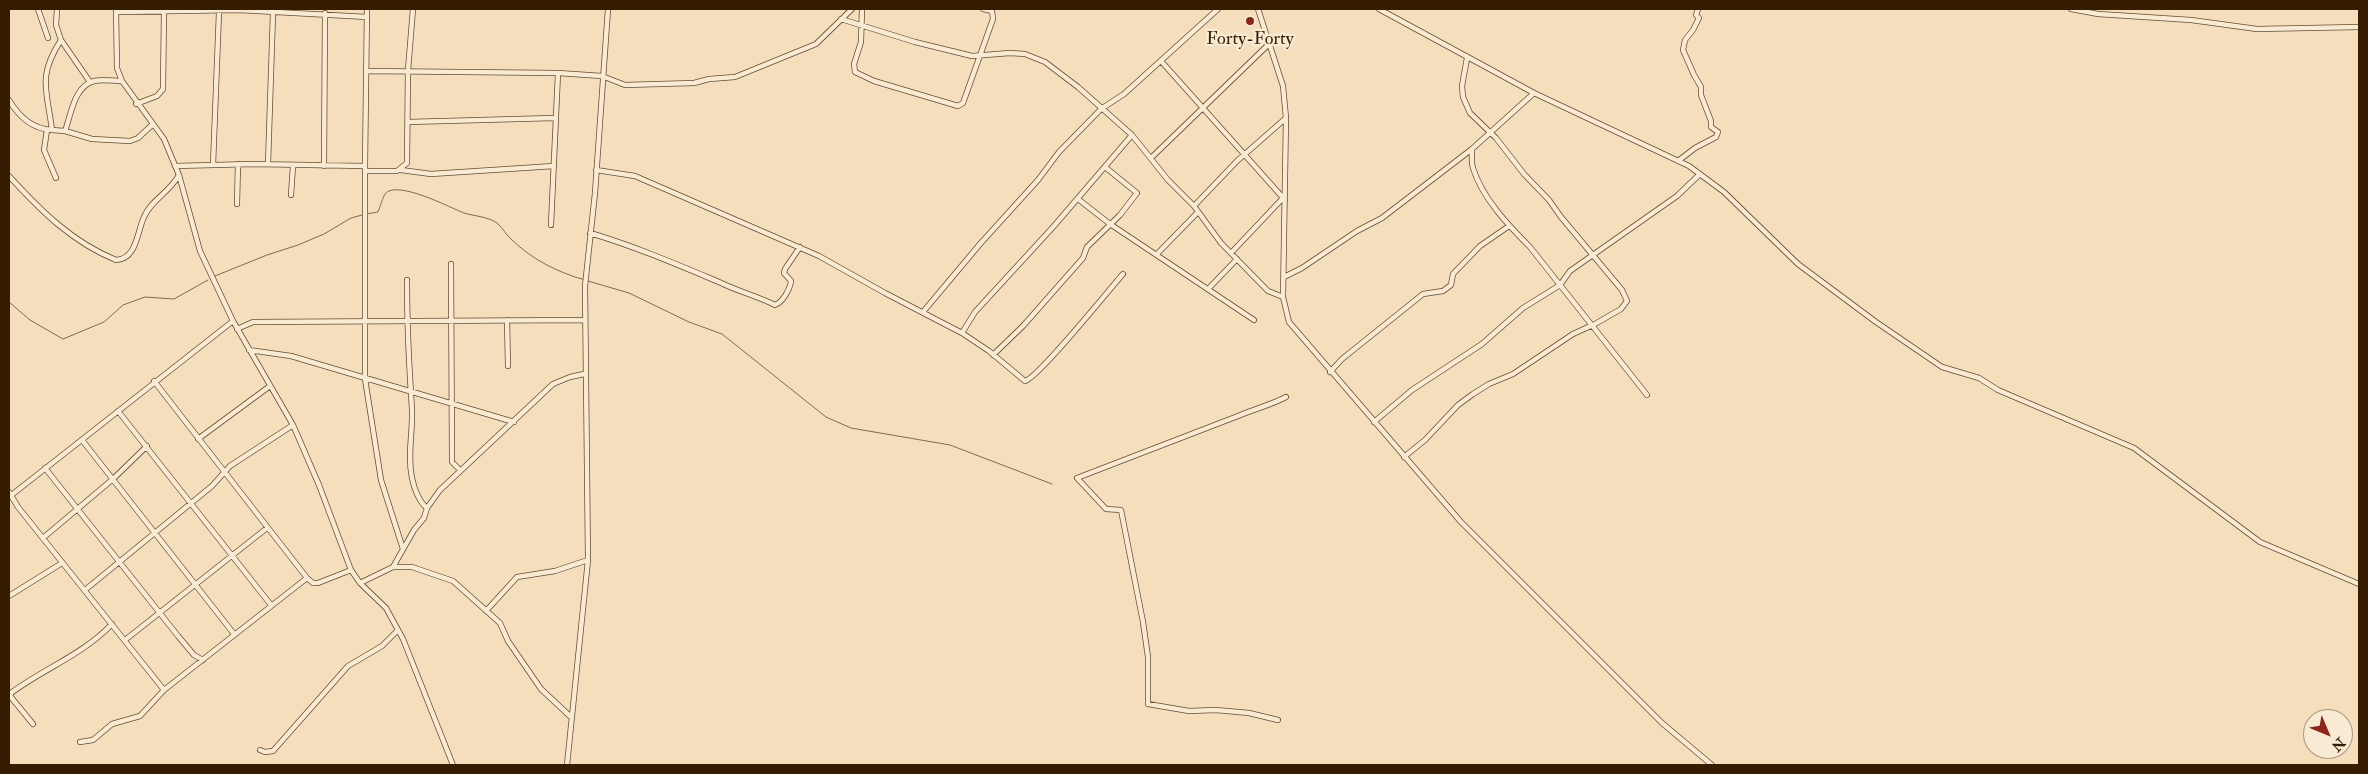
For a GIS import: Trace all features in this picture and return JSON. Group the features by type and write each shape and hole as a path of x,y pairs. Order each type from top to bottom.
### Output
{"street":[{"path":"38,9 48,38"},
{"path":"57,9 56,25 60,40 90,82"},
{"path":"367,9 365,379 381,480 403,548"},
{"path":"401,170 406,165 408,159 408,70 413,9"},
{"path":"567,765 588,560 588,475 584,374 585,286 608,9"},
{"path":"366,71 558,73 602,76 625,85 694,83 709,79 735,77 816,44 852,9"},
{"path":"862,9 861,42 854,64 857,73 958,106 963,103 994,14 984,9"},
{"path":"923,312 980,244 1038,180 1059,152 1101,109 1124,94 1218,9"},
{"path":"1258,9 1283,86 1286,118 1283,297 1289,322 1330,372 1461,522 1662,723 1712,765"},
{"path":"1378,9 1534,93 1678,161 1700,174 1724,192 1798,264 1876,322 1942,367 1979,378 1998,390 2134,448 2260,542 2359,584"},
{"path":"1678,161 1695,148 1716,137 1718,132 1711,127 1711,121 1701,95 1701,87 1683,50 1685,40 1693,30 1698,18 1696,15 1698,9"},
{"path":"2071,9 2098,14 2191,20 2257,29 2359,27"},
{"path":"367,17 309,11 273,13 117,10 117,61 122,81 136,104 164,139 179,176 200,251 237,329 293,425 319,485 351,570 360,583 386,608 398,630 453,765"},
{"path":"136,104 157,96 163,90 164,10"},
{"path":"213,165 219,12"},
{"path":"268,164 273,13"},
{"path":"324,166 325,13"},
{"path":"841,19 915,42 972,56 1010,53 1034,56 1061,73 1132,135 1168,180 1194,206 1221,243 1268,291 1283,297"},
{"path":"56,178 44,150 50,130 44,75 50,56 60,40"},
{"path":"1151,158 1270,43"},
{"path":"1404,457 1425,440 1458,405 1473,394 1489,384 1508,378 1573,334 1594,325 1621,309 1627,301 1622,290 1594,254 1561,217 1550,200 1524,174 1491,133 1470,113 1463,97 1462,86 1467,58"},
{"path":"1161,61 1284,199"},
{"path":"551,225 554,118 558,73"},
{"path":"65,131 77,96 90,82 95,80 122,81"},
{"path":"1284,277 1302,268 1357,231 1382,218 1472,149 1534,93"},
{"path":"9,100 17,114 33,125 50,130 65,131 92,140 130,141 138,138 152,125"},
{"path":"408,122 554,118"},
{"path":"1194,206 1244,154 1286,118"},
{"path":"962,333 975,312 1078,199 1132,135"},
{"path":"1472,149 1472,166 1479,184 1509,226 1530,247 1594,325 1647,395"},
{"path":"237,204 238,164"},
{"path":"175,166 268,164 401,170 431,174 554,166"},
{"path":"291,195 293,166"},
{"path":"993,355 1023,326 1083,258 1087,248 1137,193 1104,167"},
{"path":"596,170 635,176 800,247 962,333 993,355 1022,380 1028,380 1060,348 1123,274"},
{"path":"1374,422 1412,390 1482,344 1522,308 1560,285 1570,271 1677,196 1700,174"},
{"path":"9,176 62,230 93,250 119,260 125,258 136,243 142,221 151,205 168,192 179,176"},
{"path":"1078,199 1110,224 1254,320"},
{"path":"1232,253 1284,199"},
{"path":"1157,254 1198,212"},
{"path":"1330,372 1342,359 1423,294 1443,291 1451,285 1453,274 1480,246 1509,226"},
{"path":"590,233 661,257 718,282 760,297 775,305 779,304 789,288 791,281 784,273 785,269 800,247"},
{"path":"1208,288 1237,259"},
{"path":"451,264 452,462 460,470"},
{"path":"407,280 407,320 412,411 409,452 412,477 421,501 427,508"},
{"path":"506,320 508,366"},
{"path":"237,329 253,322 584,320"},
{"path":"164,690 10,495 233,321"},
{"path":"249,350 291,356 514,422"},
{"path":"393,567 414,530 424,518 427,508 440,490 553,384 570,376 584,374"},
{"path":"154,381 307,578 313,583 318,584 351,570"},
{"path":"198,439 270,386"},
{"path":"1278,720 1249,713 1216,710 1189,711 1148,704 1146,640 1138,587 1132,569 1121,510 1106,509 1077,478 1263,405 1274,403 1286,396"},
{"path":"118,411 270,605"},
{"path":"85,590 191,504 243,456 293,425"},
{"path":"82,440 234,634"},
{"path":"43,538 113,479 147,446"},
{"path":"45,468 194,655 203,660"},
{"path":"125,640 267,528"},
{"path":"486,611 517,577 555,571 588,560"},
{"path":"9,596 62,563"},
{"path":"360,583 393,567 409,566 447,578 504,629 508,641 541,689 571,717"},
{"path":"80,742 93,740 112,724 140,716 164,690 270,605 307,578"},
{"path":"33,724 10,696 11,693 40,673 80,650 112,624"},
{"path":"260,750 273,751 348,666 382,646 398,630"}],"waterway":[{"path":"366,214 378,212 385,194 391,190 411,192 464,213 494,221 520,247 537,259 555,269 585,280"},
{"path":"215,276 298,245 324,234 351,218 362,215"},
{"path":"9,302 30,320 63,339 104,322 123,305 145,297 174,299 208,280"},
{"path":"588,281 629,293 689,322 722,334 826,417 851,428 950,445 1052,484"}],"place":[{"name":"Forty-Forty","path":"1250,21"}]}
